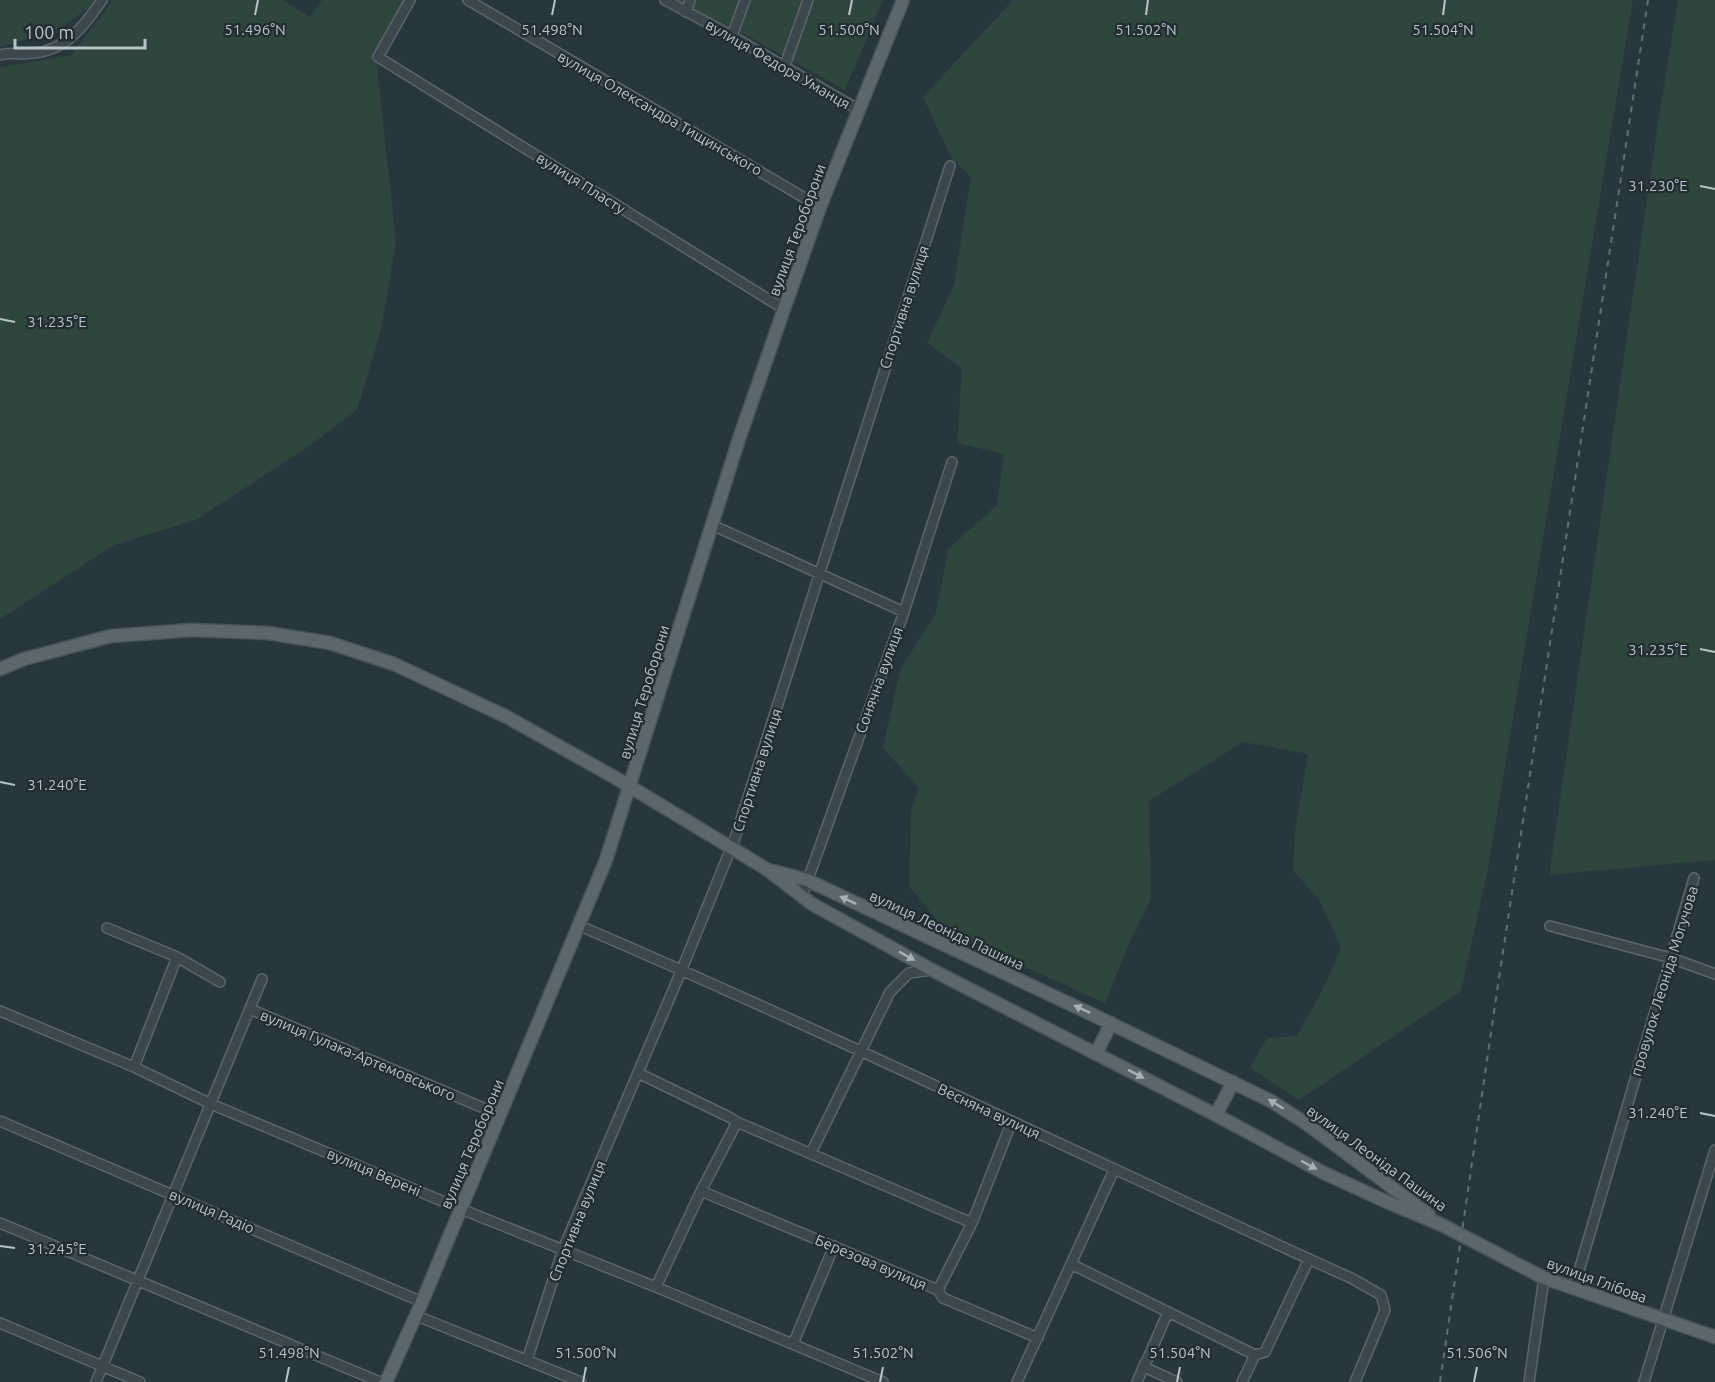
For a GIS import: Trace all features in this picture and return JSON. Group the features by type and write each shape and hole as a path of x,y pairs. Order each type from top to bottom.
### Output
{"main road":[{"name":"вулиця Тероборони","path":"386,1382 417,1316 606,860 739,439 820,207 903,0"},
{"path":"0,669 24,659 111,636 192,630 268,633 330,643 394,664 507,717 630,786 768,870"},
{"name":"вулиця Леоніда Пашина","path":"768,870 807,880 1271,1101 1442,1225"},
{"name":"вулиця Леоніда Пашина","path":"768,870 812,904 932,970 1216,1115 1324,1173 1442,1225"},
{"path":"1096,1054 1111,1023"},
{"path":"1216,1115 1233,1082"},
{"name":"вулиця Глібова","path":"1442,1225 1544,1278 1715,1337"}],"street":[{"path":"0,55 34,54 64,44 88,21 102,0"},
{"name":"вулиця Пласту","path":"410,0 378,57 784,309"},
{"name":"вулиця Олександра Тищинського","path":"468,0 820,207"},
{"name":"вулиця Федора Уманця","path":"664,0 732,36 859,110"},
{"path":"686,12 690,0"},
{"path":"732,36 745,0"},
{"path":"784,68 808,0"},
{"name":"Спортивна вулиця","path":"527,1360 563,1249 731,849 950,166"},
{"name":"Сонячна вулиця","path":"801,896 904,612 952,462"},
{"path":"712,525 904,612"},
{"name":"провулок Леоніда Могучова","path":"1575,1290 1622,1119 1694,878"},
{"name":"Весняна вулиця","path":"580,926 682,969 860,1050 1114,1170 1353,1279 1381,1295 1385,1310 1355,1382"},
{"path":"1550,926 1671,958 1715,974"},
{"path":"107,928 177,957 220,982"},
{"path":"134,1067 177,957"},
{"path":"811,1153 890,992 909,973 932,970"},
{"path":"96,1382 262,979"},
{"name":"вулиця Гулака-Артемовського","path":"250,1010 500,1115"},
{"name":"вулиця Верені","path":"0,1011 134,1067 211,1104 883,1382"},
{"path":"638,1072 737,1122 972,1223"},
{"name":"вулиця Радіо","path":"0,1121 422,1302"},
{"path":"938,1290 972,1223 1012,1121"},
{"path":"656,1287 701,1191 737,1122"},
{"path":"1644,1382 1715,1150"},
{"path":"1017,1382 1114,1170"},
{"name":"Березова вулиця","path":"701,1191 938,1290 943,1298 1038,1338"},
{"path":"0,1223 380,1382"},
{"path":"794,1344 834,1246"},
{"path":"1071,1264 1254,1355 1265,1352 1309,1259"},
{"path":"1528,1382 1544,1278"},
{"path":"1137,1382 1168,1312"},
{"path":"417,1316 581,1382"},
{"path":"0,1323 140,1382"},
{"path":"1242,1382 1254,1355"},
{"path":"1145,1363 1144,1367 1177,1382"}],"green space":[{"path":"0,0 100,0 56,31 0,47"},
{"path":"113,0 283,0 310,17 322,0 409,0 376,57 396,242 381,330 357,410 309,446 196,520 114,545 0,619 0,67 71,55"},
{"path":"672,0 883,0 845,90 737,30 728,32"},
{"path":"1013,0 1633,0 1488,869 1461,991 1299,1100 1250,1068 1267,1038 1297,1036 1321,993 1341,948 1320,901 1293,870 1295,830 1308,754 1243,742 1149,801 1151,899 1129,944 1105,1003 945,931 909,885 911,811 919,788 883,748 900,670 936,613 948,549 997,505 1004,454 957,443 962,368 927,343 954,285 971,177 952,159 923,97"},
{"path":"1678,0 1715,0 1715,860 1549,875 1657,129"}],"railway":[{"path":"1440,1382 1648,0"}]}
